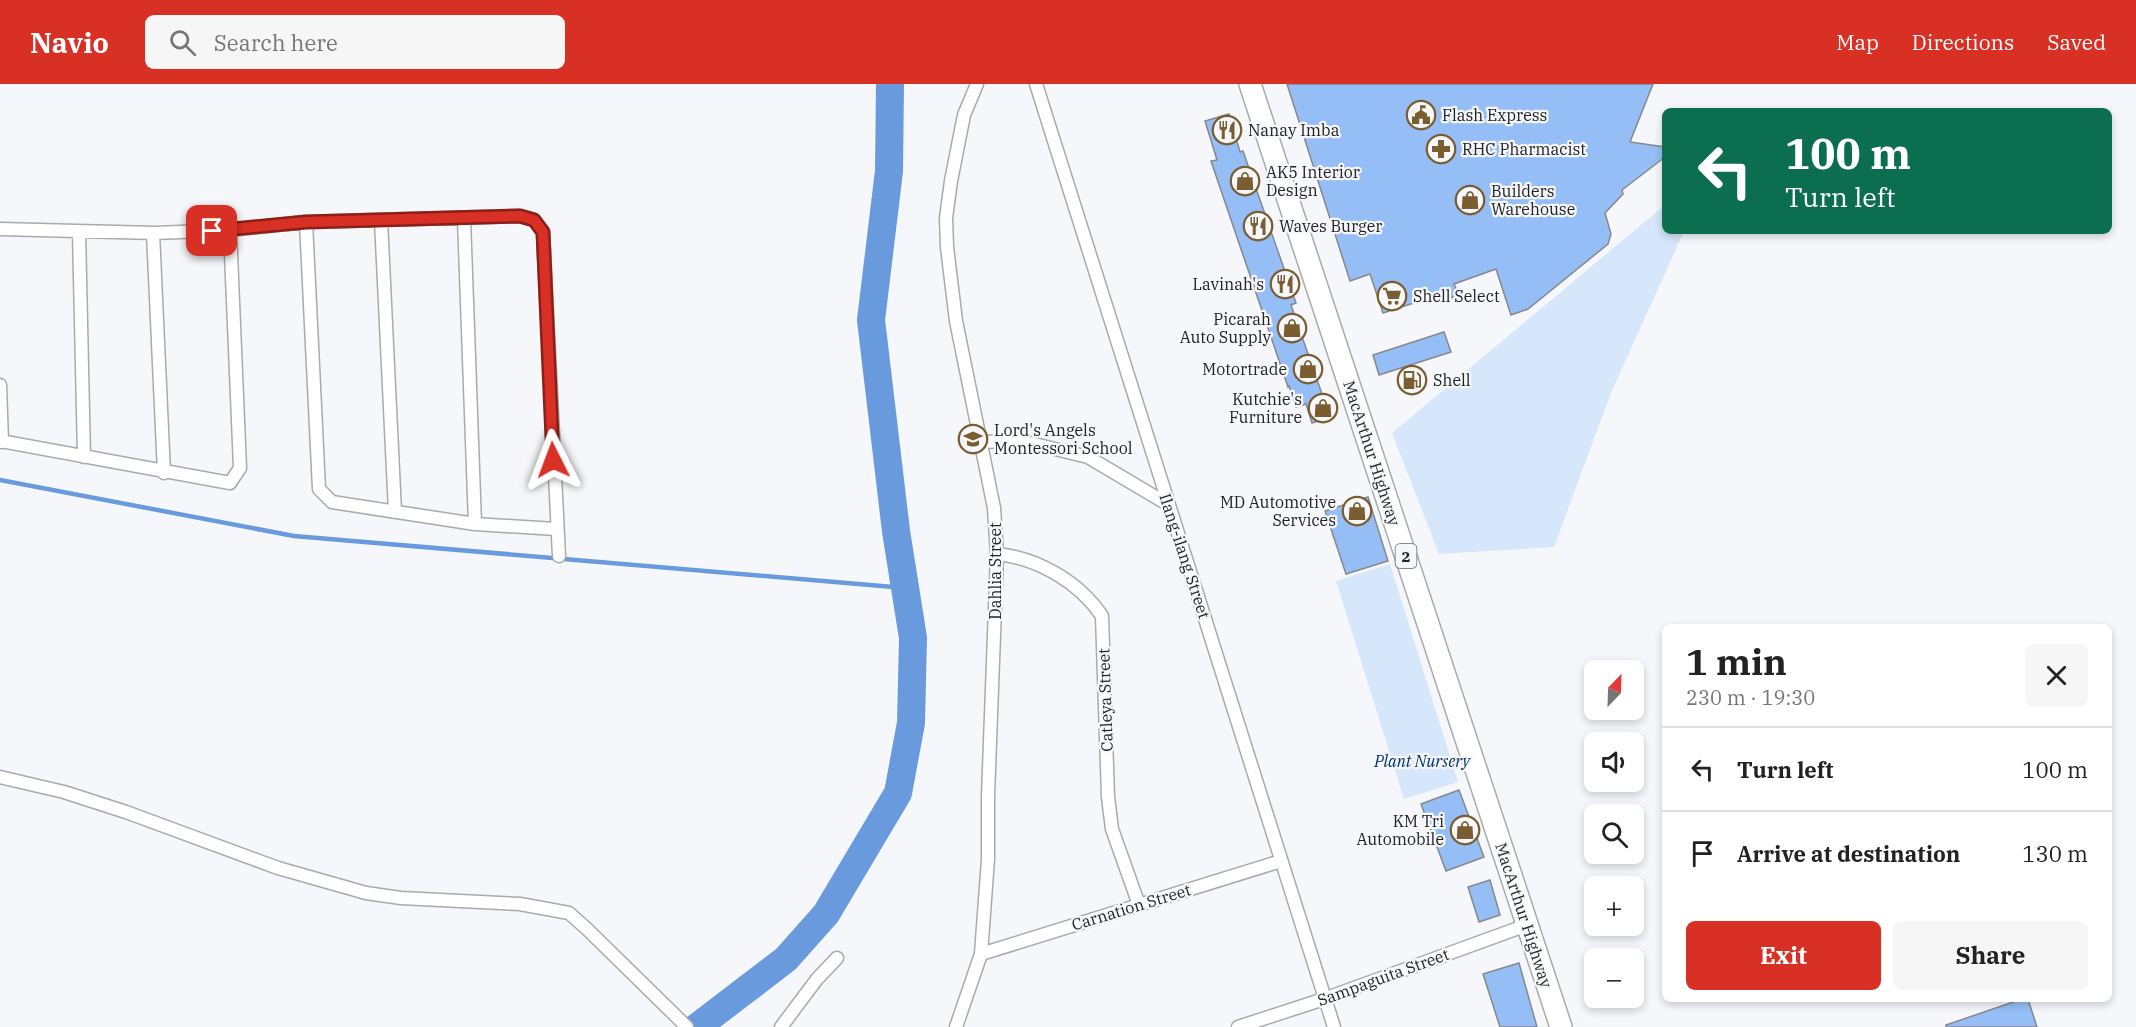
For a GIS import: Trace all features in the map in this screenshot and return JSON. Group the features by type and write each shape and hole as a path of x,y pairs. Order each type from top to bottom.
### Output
{"highway":[{"name":"MacArthur Highway","path":"1250,84 1561,1027"}],"street":[{"name":"Dahlia Street","path":"957,1027 981,954 988,860 988,796 997,554 994,508 950,282 946,218 964,115 977,84"},
{"name":"Ilang-ilang Street","path":"1036,84 1334,1027"},
{"path":"0,230 153,233 230,230 306,222 520,216 534,220 543,232 559,556"},
{"path":"464,219 475,524"},
{"path":"381,220 395,512"},
{"path":"306,222 319,489 332,502 475,524 556,529"},
{"path":"0,385 1,441 164,473 230,483 240,468 230,230"},
{"path":"79,232 84,458"},
{"path":"153,233 164,473"},
{"path":"980,442 1022,441 1088,457 1168,505"},
{"name":"Catleya Street","path":"997,554 1011,555 1052,571 1091,599 1102,616 1108,797 1112,828 1138,905"},
{"path":"0,777 64,792 126,812 267,865 366,894 520,904 568,913 587,928 683,1022"},
{"name":"Carnation Street","path":"981,954 1281,861"},
{"name":"Sampaguita Street","path":"1238,1027 1324,999 1527,925"},
{"path":"781,1027 817,979 837,958"}],"green space":[{"path":"1662,208 1662,234 1683,234 1611,393 1554,547 1439,554 1392,433"},
{"name":"Plant Nursery","path":"1390,564 1458,782 1404,799 1336,581"}],"building":[{"name":"Builders Warehouse","path":"1287,84 1653,84 1630,142 1662,147 1662,159 1622,190 1623,194 1605,213 1611,234 1608,244 1528,309 1511,315 1496,269 1454,284 1459,295 1437,303 1432,297 1383,313 1370,274 1350,281"},
{"path":"1229,114 1240,152 1243,151 1296,303 1291,305 1330,417 1312,423 1306,404 1296,407 1288,387 1211,161 1217,160 1205,121"},
{"path":"1444,332 1451,352 1379,375 1373,355"},
{"path":"1368,497 1388,561 1346,574 1325,511"},
{"path":"1459,790 1484,857 1446,871 1421,804"},
{"path":"1490,880 1500,915 1479,922 1468,887"},
{"path":"1519,963 1537,1027 1500,1027 1483,974"},
{"path":"2013,1002 2029,1002 2037,1027 1946,1027 1946,1025"}],"waterway":[{"path":"697,1027 786,959 826,914 898,793 911,723 913,638 896,531 871,320 889,171 890,84"},
{"path":"0,480 294,536 905,588"}],"place":[{"name":"Flash Express","path":"1421,115"},
{"name":"Nanay Imba","path":"1227,130"},
{"name":"RHC Pharmacist","path":"1441,149"},
{"name":"AK5 Interior Design","path":"1245,181"},
{"name":"Builders Warehouse","path":"1470,200"},
{"name":"Waves Burger","path":"1258,226"},
{"name":"Lavinah's","path":"1285,284"},
{"name":"Shell Select","path":"1392,296"},
{"name":"Picarah Auto Supply","path":"1292,328"},
{"name":"Motortrade","path":"1308,369"},
{"name":"Shell","path":"1412,380"},
{"name":"Kutchie's Furniture","path":"1323,408"},
{"name":"Lord's Angels Montessori School","path":"973,439"},
{"name":"MD Automotive Services","path":"1357,511"},
{"name":"KM Tri Automobile","path":"1465,830"}],"route":[{"path":"212,231 306,222 520,216 534,220 543,232 553,460"}]}
